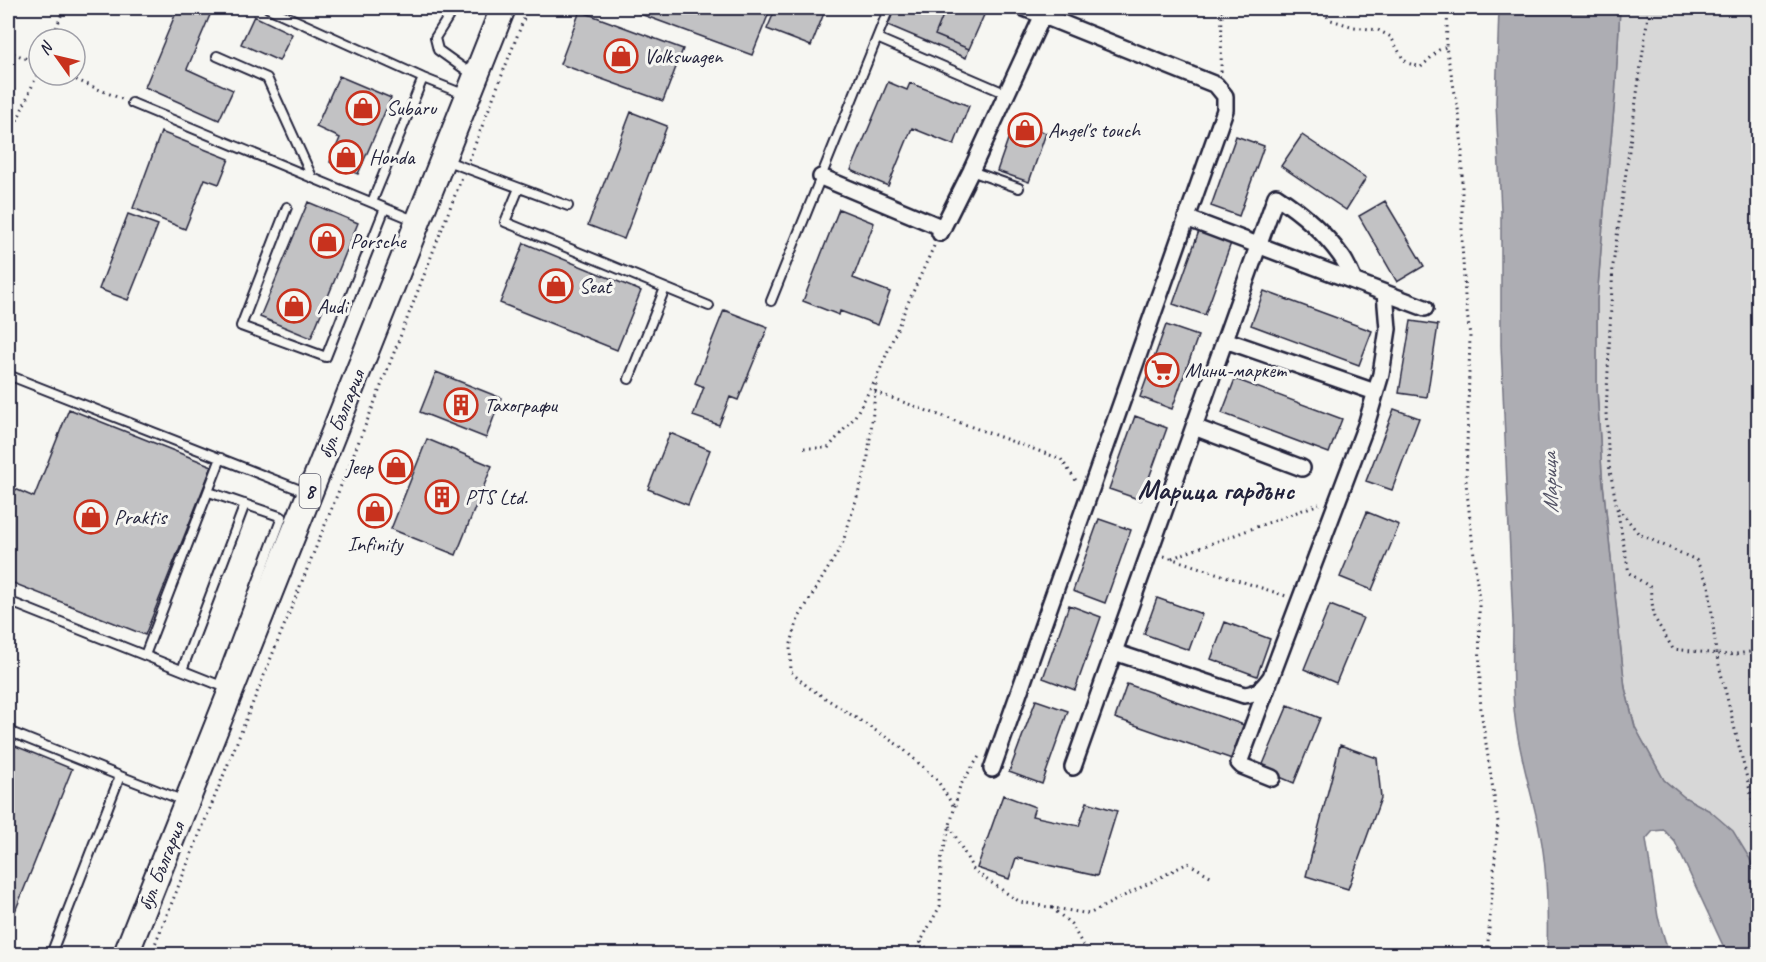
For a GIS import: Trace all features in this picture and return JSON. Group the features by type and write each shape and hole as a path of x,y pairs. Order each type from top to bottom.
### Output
{"main road":[{"name":"бул. България","path":"126,954 501,8"}],"street":[{"path":"992,769 1225,110 1225,96 1216,85 1024,8"},
{"path":"821,177 942,231 1043,15"},
{"path":"1073,767 1276,196 1315,225 1342,257 1354,281"},
{"path":"1186,218 1425,308"},
{"path":"1272,778 1239,763 1366,425 1381,374 1388,329 1384,293"},
{"path":"1225,339 1375,392"},
{"path":"1194,427 1302,468"},
{"path":"1114,652 1244,695 1253,694 1262,689 1271,677"}],"lane":[{"path":"268,8 423,78 472,86"},
{"path":"454,8 435,38 438,50 472,86"},
{"path":"771,301 890,8"},
{"path":"877,38 1007,94"},
{"path":"217,56 267,78 312,177"},
{"path":"372,202 423,78"},
{"path":"132,103 418,221"},
{"path":"443,159 568,206"},
{"path":"971,171 1019,188"},
{"path":"519,188 505,222 709,306"},
{"path":"287,207 241,326 327,357 385,208"},
{"path":"629,379 665,288"},
{"path":"8,375 309,493"},
{"path":"145,656 221,458"},
{"path":"8,601 219,685 282,517 209,492"},
{"path":"182,670 245,504"},
{"path":"8,731 187,802"},
{"path":"51,954 120,776"}],"path":[{"path":"57,27 64,8"},
{"path":"151,954 376,399 528,8"},
{"path":"1216,85 1221,70 1222,8"},
{"path":"1318,8 1331,20 1354,27 1378,30 1391,37 1407,63 1421,67 1438,50 1446,47"},
{"path":"1448,8 1446,47 1459,114 1462,148 1462,244 1470,336 1466,483 1479,601 1480,691 1498,822 1487,954"},
{"path":"1649,8 1613,265 1606,413 1609,465 1629,573 1650,587 1654,617 1673,649 1728,655 1758,651"},
{"path":"8,51 27,59"},
{"path":"87,84 132,103"},
{"path":"10,137 32,87"},
{"path":"804,448 828,448 854,418 877,377 906,305 942,231"},
{"path":"877,377 867,465 842,544 798,620 790,647 791,672 808,687 901,747 937,780 954,807"},
{"path":"875,392 1061,459 1072,477 1088,494"},
{"path":"1172,558 1338,497"},
{"path":"1617,507 1639,534 1696,560 1709,585 1716,653 1758,823"},
{"path":"1150,551 1300,600"},
{"path":"914,954 940,906 941,860 960,786 980,755 1002,741"},
{"path":"950,826 974,871 1020,902 1089,914 1188,863 1212,878"},
{"path":"1050,907 1071,924 1088,954"},
{"path":"921,942 932,954"}],"shaded area":[{"path":"1620,8 1758,8 1758,885 1750,859 1710,811 1684,797 1664,780 1635,727 1625,688 1602,474 1597,389 1597,300 1615,98"}],"water":[{"name":"Марица","path":"1499,8 1620,8 1615,98 1597,300 1597,389 1602,474 1625,688 1635,727 1664,780 1684,797 1710,811 1733,831 1750,859 1758,885 1758,954 1727,954 1675,842 1664,830 1653,831 1646,839 1658,917 1669,954 1547,954 1544,858 1517,734 1513,694 1513,622 1501,345 1501,211 1496,103"}],"building":[{"path":"178,8 213,8 187,69 233,90 219,120 145,87"},
{"path":"624,8 771,8 752,55"},
{"path":"776,8 826,8 811,46 767,29"},
{"path":"895,8 946,8 935,35 969,49 966,58 888,25"},
{"path":"946,8 965,8 984,15 969,49 935,35"},
{"name":"Volkswagen","path":"580,11 683,49 663,101 560,64"},
{"path":"254,16 292,34 279,61 241,44"},
{"path":"339,76 391,98 358,174 330,162 340,138 316,127"},
{"path":"888,82 907,90 910,83 969,106 954,145 912,128 888,186 851,170"},
{"name":"Volkswagen","path":"631,112 667,126 624,239 588,225"},
{"path":"1014,122 1046,133 1029,182 997,171"},
{"path":"161,132 229,159 219,184 205,179 185,229 133,208"},
{"path":"1302,135 1366,178 1346,210 1281,166"},
{"path":"1236,136 1264,146 1239,216 1211,206"},
{"path":"1385,201 1424,266 1397,282 1359,216"},
{"path":"308,202 358,223 311,338 260,317"},
{"path":"839,209 874,223 853,278 890,292 878,325 840,311 839,315 803,301"},
{"path":"128,214 158,225 128,300 99,289"},
{"path":"1199,231 1231,243 1205,315 1173,304"},
{"path":"524,243 641,291 617,350 500,303"},
{"path":"1264,291 1372,331 1359,365 1251,325"},
{"path":"724,310 768,327 738,400 730,397 719,425 693,416 704,387 695,383"},
{"path":"1411,321 1438,325 1427,397 1399,393"},
{"path":"1166,325 1198,336 1172,409 1140,397"},
{"name":"Тахографи","path":"436,372 501,398 486,438 420,412"},
{"path":"1235,379 1342,419 1329,453 1222,413"},
{"path":"69,409 212,466 145,635 8,581 8,486 34,497"},
{"path":"1394,409 1419,418 1392,490 1366,481"},
{"path":"1135,416 1167,428 1141,500 1109,489"},
{"path":"670,433 710,450 688,505 648,489"},
{"name":"PTS Ltd.","path":"427,439 492,466 456,555 391,529"},
{"path":"1367,512 1399,525 1372,590 1340,577"},
{"path":"1099,519 1131,530 1105,603 1073,591"},
{"path":"1157,598 1202,614 1189,650 1144,634"},
{"path":"1069,605 1101,617 1075,690 1043,678"},
{"path":"1330,605 1363,618 1336,683 1304,669"},
{"path":"1225,622 1270,639 1257,676 1211,659"},
{"path":"1127,684 1244,725 1232,759 1115,718"},
{"path":"1036,700 1068,711 1042,784 1009,772"},
{"path":"1288,705 1320,718 1294,783 1261,769"},
{"path":"8,743 72,769 8,929"},
{"path":"1340,745 1377,758 1381,798 1348,889 1306,876"},
{"path":"1003,795 1035,807 1032,816 1079,826 1087,802 1117,811 1097,876 1016,858 1009,879 977,868"}],"place":[{"name":"Volkswagen","path":"621,56"},
{"name":"Subaru","path":"363,108"},
{"name":"Angel's touch","path":"1025,130"},
{"name":"Honda","path":"346,157"},
{"name":"Porsche","path":"327,241"},
{"name":"Seat","path":"556,286"},
{"name":"Audi","path":"294,306"},
{"name":"Мини-маркет","path":"1162,370"},
{"name":"Тахографи","path":"461,405"},
{"name":"Jeep","path":"396,467"},
{"name":"PTS Ltd.","path":"442,497"},
{"name":"Infinity","path":"375,511"},
{"name":"Praktis","path":"91,517"}],"district":[{"name":"Марица гардънс","path":"1216,490"}]}
